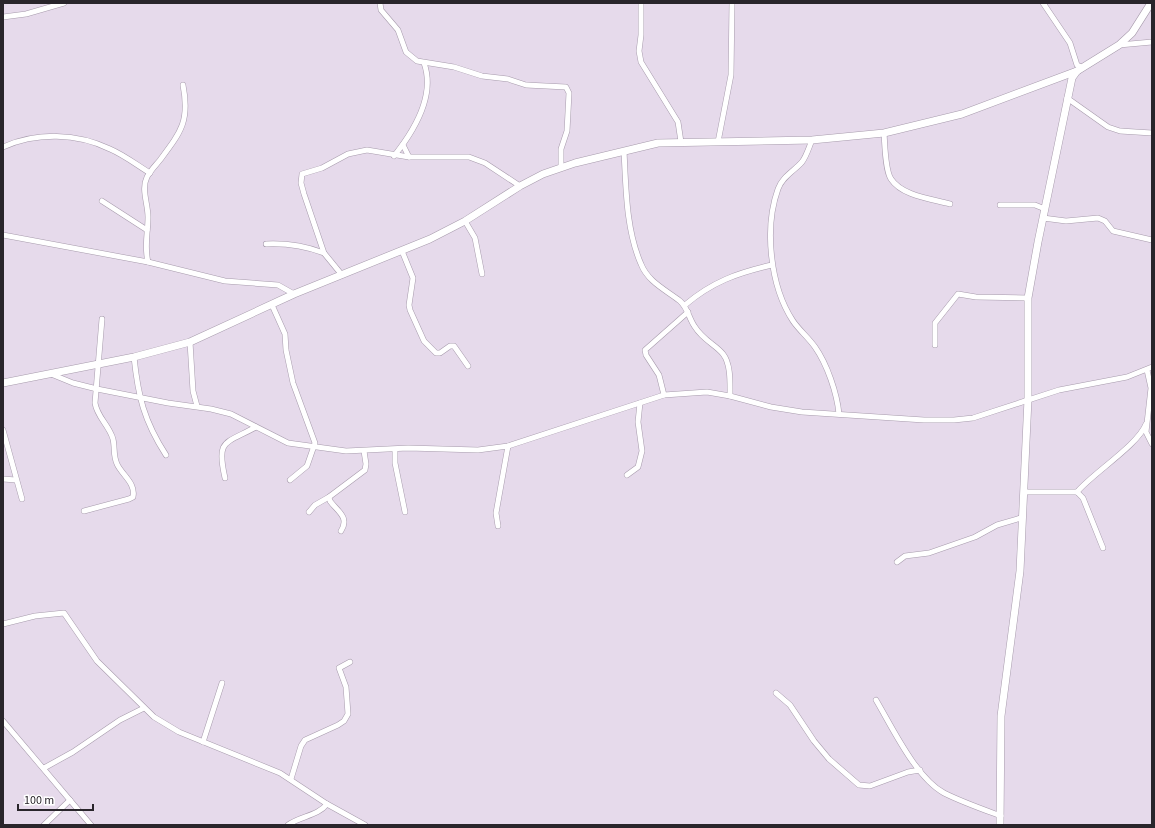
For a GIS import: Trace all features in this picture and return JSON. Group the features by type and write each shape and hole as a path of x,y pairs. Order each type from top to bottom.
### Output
{"street":[{"path":"3,16 26,14 64,3"},
{"path":"380,3 381,10 398,30 406,52 411,57 424,63 454,67 482,76 508,79 526,85 566,87 569,93 567,131 560,154 561,168"},
{"path":"641,3 642,30 639,51 641,62 678,122 681,142"},
{"path":"718,142 731,75 732,3"},
{"path":"1043,3 1070,44 1080,70"},
{"path":"3,383 134,357 190,342 294,294 402,251 465,220 520,186 544,174 561,168 658,143 812,140 884,133 962,114 1080,70 1120,45 1132,33 1151,3"},
{"path":"1120,45 1152,42"},
{"path":"394,156 403,145 419,119 427,82 427,71 424,63"},
{"path":"427,71 434,64"},
{"path":"1000,825 1001,716 1020,571 1021,518 1024,492 1028,399 1028,298 1067,98 1072,78 1080,70"},
{"path":"148,262 145,247 148,218 145,187 146,178 171,145 182,126 187,104 183,85"},
{"path":"1067,98 1108,127 1120,131 1152,134"},
{"path":"884,133 891,178 900,188 912,194 950,204"},
{"path":"3,147 26,139 70,136 111,149 150,173"},
{"path":"812,140 802,162 786,177 778,189 772,220 772,265 780,290 793,321 810,339 822,360 836,394 839,414"},
{"path":"403,145 409,158"},
{"path":"342,275 324,253 304,194 301,182 302,174 322,168 341,156 367,150 409,158 469,157 485,163 520,186"},
{"path":"624,151 628,210 641,265 647,275 684,306 695,328 709,343 723,354 726,359 730,381 730,396"},
{"path":"102,201 147,230"},
{"path":"1000,205 1035,205 1045,209"},
{"path":"1043,218 1066,221 1098,218 1105,221 1113,231 1152,240"},
{"path":"465,220 476,238 482,274"},
{"path":"3,235 148,262 225,281 278,285 294,294"},
{"path":"266,244 302,246 324,253"},
{"path":"402,251 413,278 409,301 410,310 424,341 436,353 440,353 450,346 454,346 468,366"},
{"path":"684,306 706,288 718,282 753,269 772,265"},
{"path":"935,345 935,323 958,294 976,297 1028,298"},
{"path":"272,305 286,334 286,350 293,383 315,443 307,466 290,480"},
{"path":"664,395 658,375 646,355 645,350 688,312"},
{"path":"84,511 129,499 133,497 134,493 130,482 116,463 113,438 96,411 95,403 102,319"},
{"path":"190,342 193,391 197,406"},
{"path":"134,357 137,389 141,398 146,419 153,435 166,455"},
{"path":"51,374 73,383 97,389 141,398 197,406 231,414 288,443 313,448 364,451 478,450 508,446 664,395 706,392 730,396 778,409 924,420 954,420 973,418 1059,390 1123,379 1150,368 1151,388 1146,432 1152,444"},
{"path":"627,475 638,467 642,451 638,422 640,403"},
{"path":"1077,492 1087,480 1141,434 1146,424"},
{"path":"225,478 220,455 222,447 226,443 256,427"},
{"path":"3,430 22,499"},
{"path":"498,526 496,513 508,446"},
{"path":"395,450 395,463 405,512"},
{"path":"309,512 315,505 329,497 365,470 366,464 364,451"},
{"path":"3,479 16,480"},
{"path":"1024,492 1077,492 1083,498 1103,548"},
{"path":"329,497 330,501 345,520 345,525 341,531"},
{"path":"897,562 905,556 929,553 975,537 997,525 1021,518"},
{"path":"3,624 35,616 64,613 97,661 154,717 203,742 291,779 327,804 365,825"},
{"path":"291,779 301,746 305,740 338,725 344,721 348,714 346,687 339,668 350,662"},
{"path":"203,742 222,683"},
{"path":"776,693 790,705 814,742 829,759 859,785 870,786 908,772 920,770"},
{"path":"876,700 902,744 929,782 943,792 1001,816"},
{"path":"44,768 73,752 120,720 144,708"},
{"path":"3,721 91,825"},
{"path":"44,825 70,800"},
{"path":"288,825 294,821 322,810 327,804"}]}
